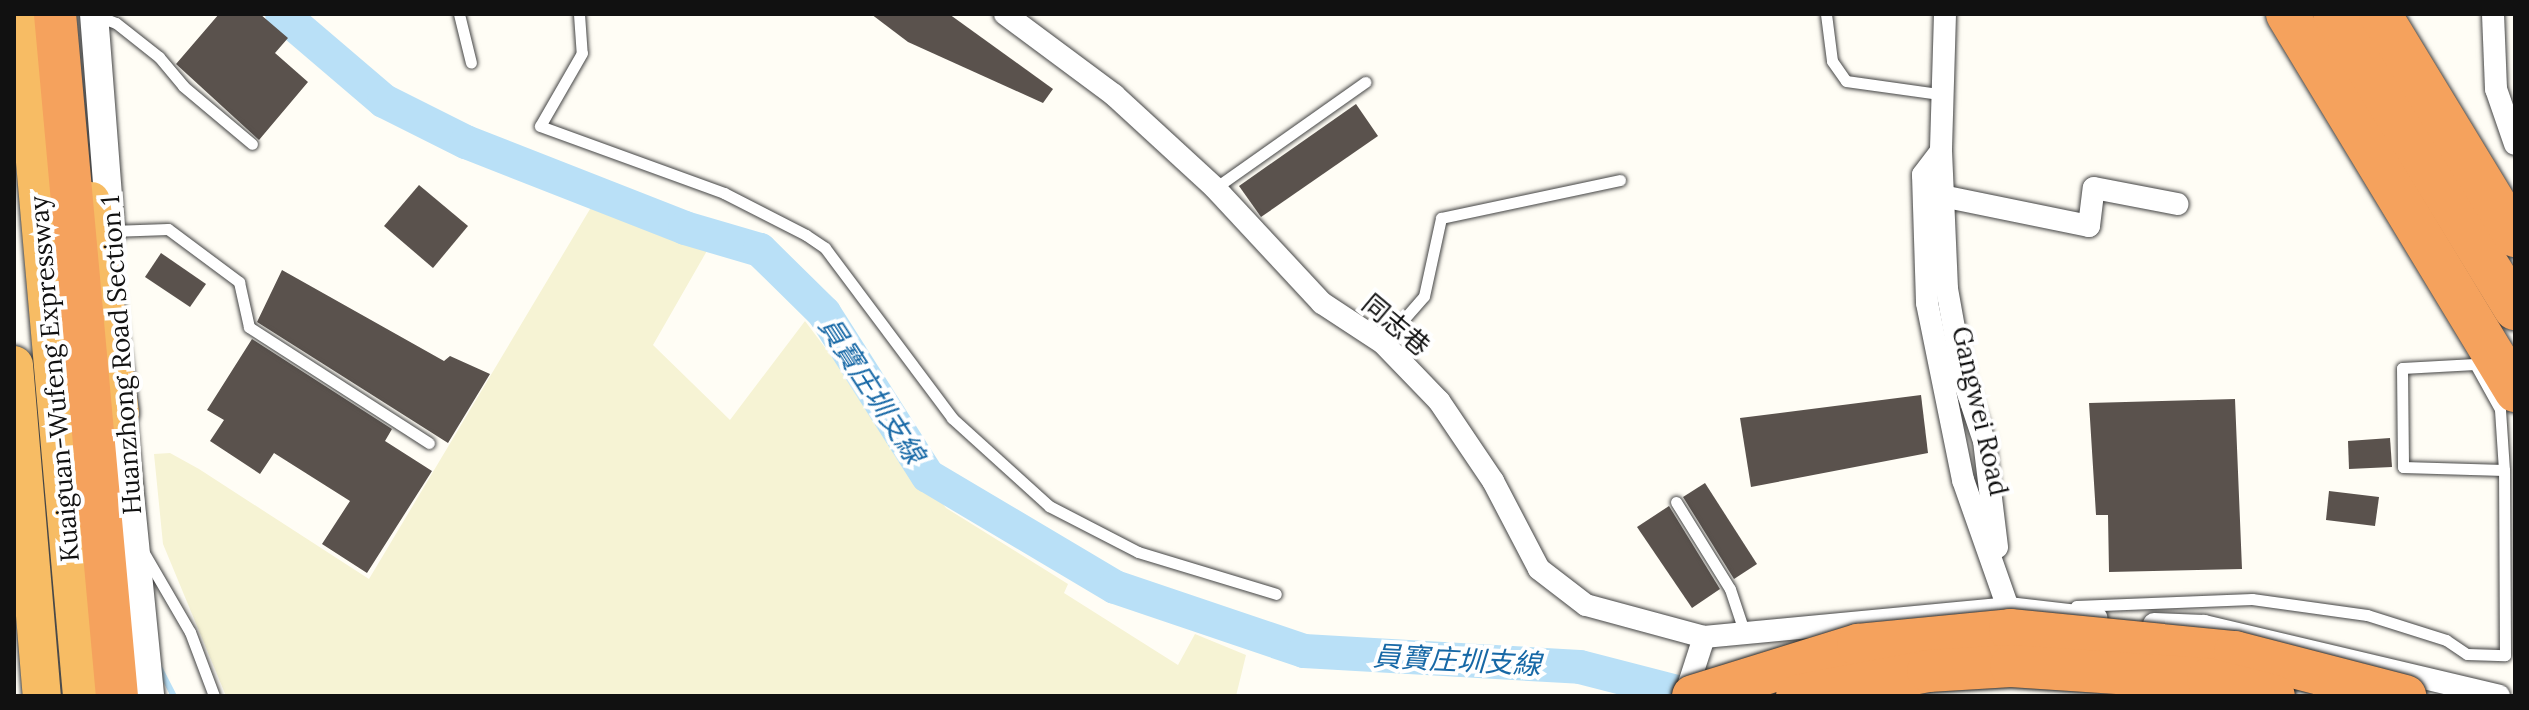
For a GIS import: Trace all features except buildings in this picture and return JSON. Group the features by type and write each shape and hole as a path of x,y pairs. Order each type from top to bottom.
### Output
{"highway":[{"name":"Kuaiguan-Wufeng Expressway","path":"22,14 82,696"},
{"path":"55,14 66,148 138,688"},
{"path":"74,14 85,161 120,413"},
{"path":"2287,14 2515,391"},
{"path":"2334,14 2515,309"},
{"path":"2380,14 2515,236"},
{"name":"Kuaiguan-Wufeng Expressway","path":"14,365 42,696"},
{"path":"1693,696 1858,645 2010,630 2235,652 2405,696"},
{"path":"1797,696 1928,671 2011,666 2208,679 2274,696"}],"street":[{"name":"Huanzhong Road Section 1","path":"94,14 111,231 120,413 142,601 138,688"},
{"name":"同志巷","path":"1005,14 1114,95 1215,188 1322,303 1383,343 1439,401 1493,481 1539,569 1586,605 1704,637 2008,608"},
{"name":"Gangwei Road","path":"1945,14 1941,151 1923,175 1927,303 1963,480 2008,608"},
{"path":"2493,14 2496,89 2515,144"},
{"path":"1941,151 1947,289 1963,378 1984,441 2008,608 2166,626 2204,626 2305,647 2499,696"},
{"path":"1942,196 2089,226 2094,188 2177,204"},
{"path":"2070,615 2076,690"},
{"path":"2166,626 2172,669 2188,689 2206,696"},
{"path":"1685,696 1704,637"}],"lane":[{"path":"94,14 116,23 159,57 183,86 252,144"},
{"path":"459,14 471,63"},
{"path":"579,14 582,53 540,126 724,193 806,235 825,248 952,418 1049,506 1138,552 1276,594"},
{"path":"1826,14 1832,61 1846,81 1945,96"},
{"path":"1215,188 1365,82"},
{"path":"1383,343 1424,296 1441,218 1620,180"},
{"path":"111,231 168,229 239,282 249,327 429,443"},
{"path":"2008,608 2252,599 2367,615 2446,640 2467,654 2505,655 2504,470 2500,409 2475,364 2402,368 2403,467 2504,470"},
{"path":"1676,502 1730,589 1745,634"},
{"path":"136,539 190,632 214,696"}],"shaded area":[{"path":"599,194 712,242 653,345 730,420 805,321 946,508 1068,584 1064,593 1178,665 1195,634 1246,655 1236,696 226,696 163,544 154,454 170,453 199,469 369,579"}],"waterway":[{"name":"員寶庄圳支線","path":"282,14 384,101 466,142 685,228 760,250 824,313 928,476 1115,587 1304,651 1580,667 1693,696"},
{"path":"159,667 174,696"}]}
